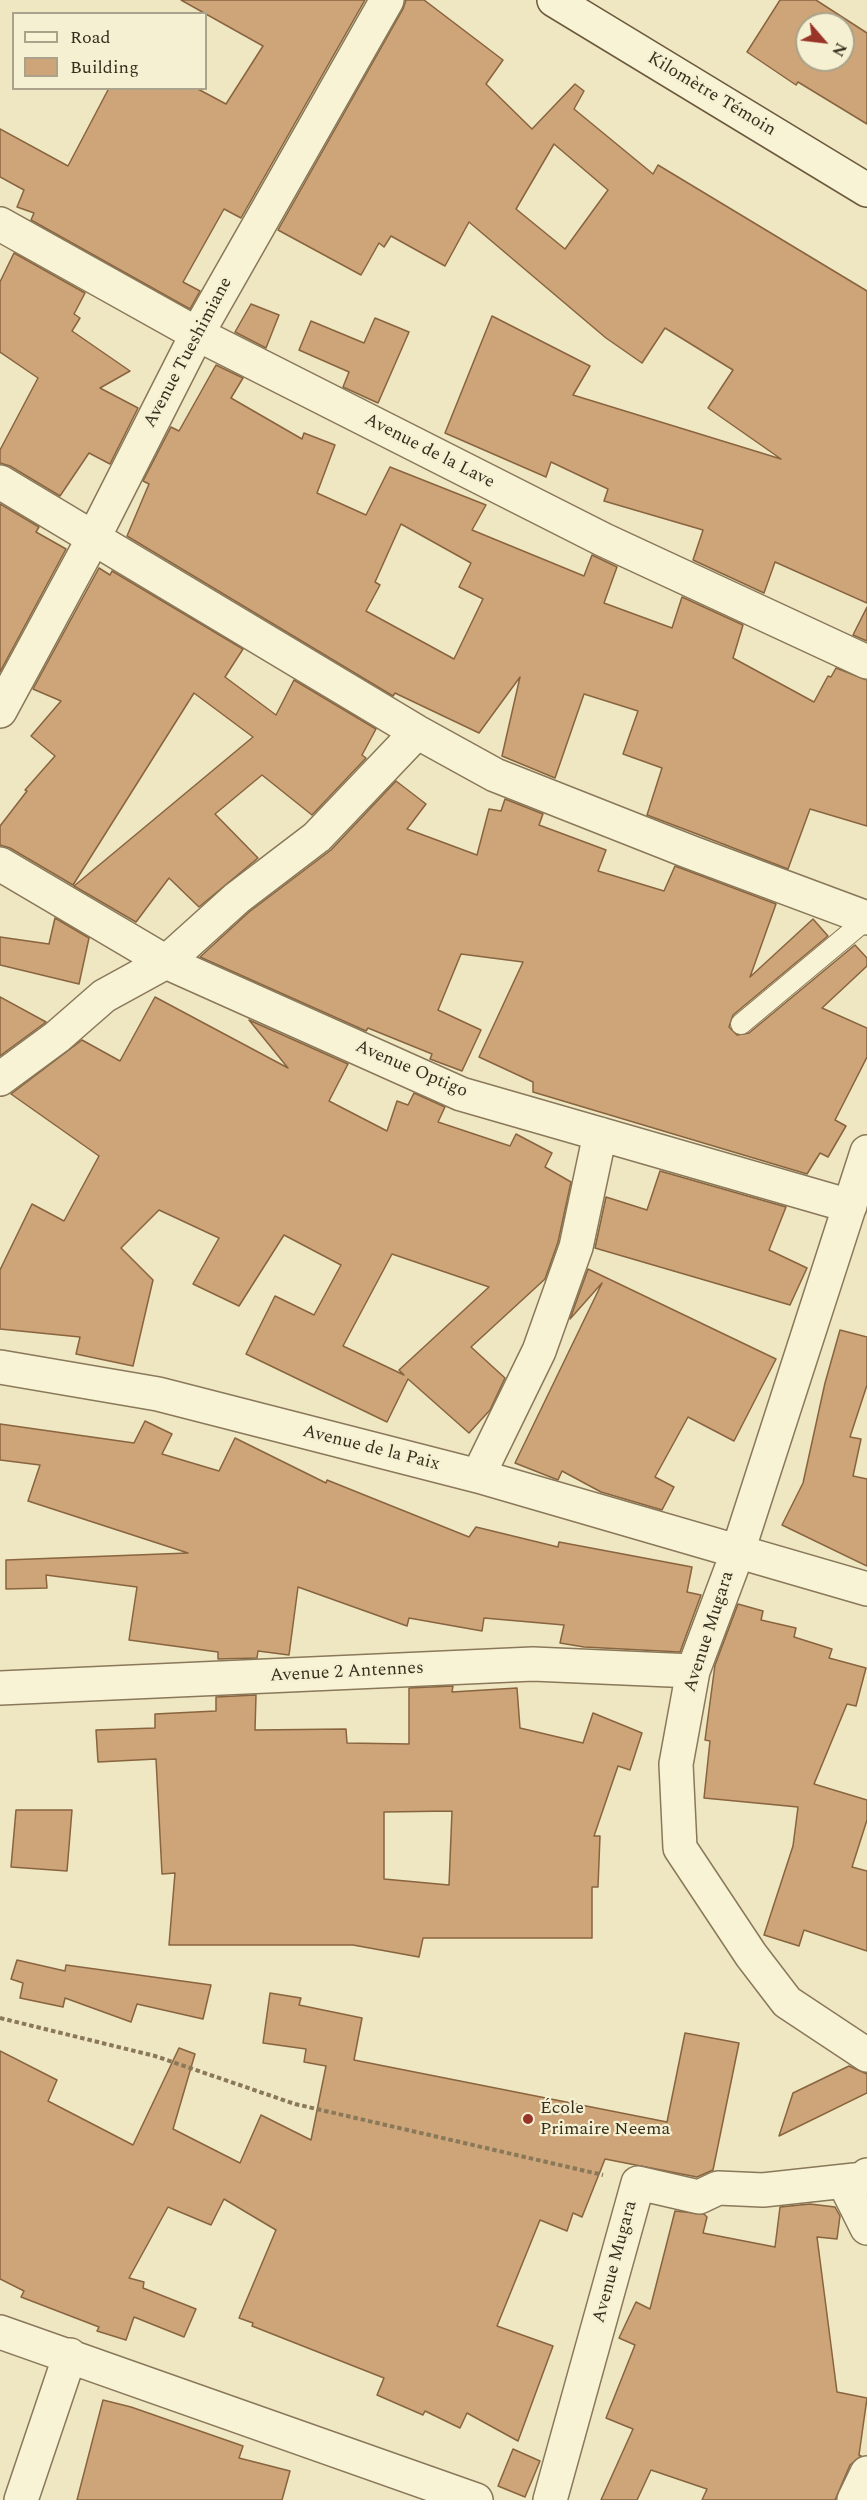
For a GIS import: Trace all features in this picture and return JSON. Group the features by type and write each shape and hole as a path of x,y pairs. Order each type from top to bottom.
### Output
{"street":[{"name":"Avenue Tueshimiane","path":"0,711 94,537 197,334 387,0"},
{"name":"Kilomètre Témoin","path":"554,0 867,190"},
{"name":"Avenue de la Lave","path":"0,224 197,334 604,540 867,662"},
{"path":"0,482 417,732 495,775 690,852 867,918"},
{"path":"0,1079 57,1037 104,996 166,962 237,898 317,837 417,732"},
{"name":"Avenue Optigo","path":"0,864 166,962 461,1094 850,1206"},
{"path":"477,1476 539,1351 576,1246 600,1134"},
{"name":"Avenue Mugara","path":"867,1152 738,1551 693,1671 675,1764 680,1848 751,1955 787,2002 867,2055"},
{"name":"Avenue de la Paix","path":"0,1367 158,1394 477,1476 867,1589"},
{"name":"Avenue 2 Antennes","path":"0,1688 534,1664 693,1671"},
{"path":"855,2179 867,2228"},
{"name":"Avenue Mugara","path":"550,2500 638,2183 699,2198 718,2188 763,2190 855,2179"},
{"path":"0,2332 476,2500"},
{"path":"21,2500 70,2355"},
{"path":"854,2500 867,2473"}],"lane":[{"path":"741,1024 867,918"}],"path":[{"path":"0,2018 156,2056 295,2104 638,2183"}],"building":[{"path":"181,0 365,0 241,218 224,209 183,282 200,291 190,309 31,220 34,213 17,207 24,190 0,177 0,129 68,166 108,90 200,90 226,104 263,46 207,15 207,12 202,12"},
{"path":"406,0 424,0 503,60 486,84 532,129 575,84 584,91 574,109 653,174 658,165 867,291 867,603 775,562 764,593 693,560 703,530 604,501 608,489 551,462 546,477 445,433 492,316 590,366 573,395 781,459 708,408 733,370 665,328 642,363 606,338 469,222 445,266 391,236 384,247 379,243 361,275 278,230","holes":["554,144 608,190 565,249 516,209"]},
{"path":"780,0 816,0 835,12 795,12 795,72 855,72 855,25 867,33 867,124 798,82 796,85 747,52"},
{"path":"14,253 85,293 74,314 80,318 72,331 130,371 100,388 138,408 110,464 89,453 60,496 10,466 0,463 0,450 38,378 0,352 0,282"},
{"path":"251,304 279,315 266,348 235,332"},
{"path":"375,318 409,332 378,403 343,387 349,372 299,350 311,321 364,343"},
{"path":"216,365 243,378 231,398 302,439 304,433 335,445 317,493 366,515 390,467 486,505 472,530 584,576 592,555 617,567 604,603 672,628 682,597 743,625 733,658 814,702 828,676 831,677 836,668 867,680 867,826 810,809 788,869 647,815 662,768 623,754 638,711 584,694 555,778 502,756 520,677 479,733 395,693 393,696 127,536 149,484 143,481 171,427 179,431","holes":["401,524 471,563 459,587 483,599 454,659 366,611 380,585 375,582"]},
{"path":"0,504 39,527 36,532 66,549 0,672"},
{"path":"99,568 110,575 112,571 243,649 225,677 276,715 294,680 376,729 362,755 366,758 312,815 262,775 215,814 258,858 199,907 169,878 136,922 74,886 253,737 194,693 73,885 10,848 0,845 0,826 27,791 25,790 55,756 31,736 61,701 33,689"},
{"path":"867,607 867,641 853,635"},
{"path":"396,781 426,804 407,829 477,855 489,809 501,811 505,799 543,814 539,825 606,850 598,871 664,891 675,866 776,904 750,977 813,919 828,936 733,1015 729,1027 737,1035 749,1033 855,945 867,958 867,966 822,1008 867,1028 867,1057 835,1120 846,1126 828,1157 820,1153 807,1174 533,1092 533,1082 479,1057 523,962 461,954 438,1010 481,1030 462,1071 430,1059 432,1054 368,1028 366,1031 200,957 249,912 331,850"},
{"path":"55,918 89,938 79,984 0,965 0,937 49,944"},
{"path":"0,997 46,1022 0,1056"},
{"path":"155,997 288,1068 249,1020 348,1064 329,1101 387,1131 397,1101 408,1105 414,1093 445,1107 438,1122 510,1146 516,1134 552,1153 545,1167 571,1182 558,1242 545,1279 471,1347 505,1378 490,1410 469,1433 408,1379 387,1422 246,1354 275,1296 314,1315 341,1265 284,1235 239,1306 193,1284 219,1238 159,1210 121,1248 153,1280 133,1366 76,1354 80,1337 0,1329 0,1270 32,1204 64,1221 99,1156 11,1094 82,1040 120,1061","holes":["392,1254 489,1287 399,1370 404,1375 343,1346"]},
{"path":"660,1171 786,1207 769,1250 807,1268 790,1305 595,1248 606,1197 647,1210"},
{"path":"588,1269 776,1359 734,1441 688,1417 655,1477 674,1487 662,1510 601,1492 562,1471 558,1480 515,1463 602,1283 570,1319"},
{"path":"840,1330 867,1337 867,1385 850,1437 861,1439 853,1476 867,1479 867,1566 782,1525 803,1483 825,1383"},
{"path":"145,1421 172,1434 162,1454 219,1471 235,1438 326,1483 327,1480 469,1537 476,1527 558,1547 559,1542 692,1567 687,1592 701,1595 680,1652 584,1647 560,1643 564,1625 484,1618 482,1631 409,1618 407,1626 298,1587 289,1655 258,1651 257,1658 218,1659 218,1652 129,1640 137,1587 46,1575 47,1588 6,1589 6,1560 188,1553 28,1501 40,1465 0,1460 0,1424 134,1443"},
{"path":"738,1604 763,1611 761,1620 796,1628 794,1637 832,1649 829,1658 866,1668 856,1706 847,1704 814,1784 867,1800 867,1820 852,1867 867,1871 867,1951 804,1930 799,1946 764,1935 793,1846 798,1807 704,1798 710,1741 705,1740 715,1665"},
{"path":"453,1686 452,1692 517,1688 520,1728 583,1743 593,1713 642,1733 630,1770 618,1766 594,1836 600,1836 598,1887 592,1887 592,1938 423,1938 419,1957 353,1945 169,1945 175,1873 162,1874 156,1759 98,1762 96,1730 155,1728 155,1714 216,1711 216,1697 256,1695 255,1730 346,1729 347,1743 409,1744 409,1688","holes":["452,1811 449,1885 384,1879 384,1812"]},
{"path":"16,1810 72,1810 67,1871 11,1867"},
{"path":"17,1960 65,1971 66,1965 211,1985 203,2019 137,2004 131,2022 65,1998 63,2007 20,1998 23,1983 11,1979"},
{"path":"270,1993 301,1998 299,2005 362,2018 354,2060 667,2122 685,2033 739,2043 713,2170 697,2177 605,2159 582,2217 573,2213 567,2231 540,2220 497,2326 553,2346 518,2441 467,2413 460,2428 425,2411 423,2415 377,2395 384,2378 252,2326 253,2323 239,2318 276,2230 224,2199 211,2225 168,2207 129,2278 144,2282 143,2288 196,2309 184,2337 134,2317 126,2340 97,2331 99,2327 21,2297 24,2291 0,2279 0,2051 57,2080 48,2101 133,2145 179,2048 195,2054 173,2129 240,2163 261,2115 311,2140 326,2066 304,2062 306,2049 263,2043"},
{"path":"849,2066 867,2074 867,2093 779,2136 793,2093"},
{"path":"810,2204 835,2207 840,2216 837,2239 817,2237 837,2392 867,2398 859,2455 861,2456 850,2465 835,2500 702,2500 707,2489 651,2470 637,2500 601,2500 633,2429 606,2418 635,2345 619,2338 636,2302 650,2309 675,2211 704,2214 707,2217 703,2233 775,2247 780,2207"},
{"path":"103,2400 131,2407 243,2446 239,2458 290,2471 282,2500 77,2500"},
{"path":"513,2449 540,2461 525,2497 498,2486"}],"place":[{"name":"École Primaire Neema","path":"528,2119"}]}
